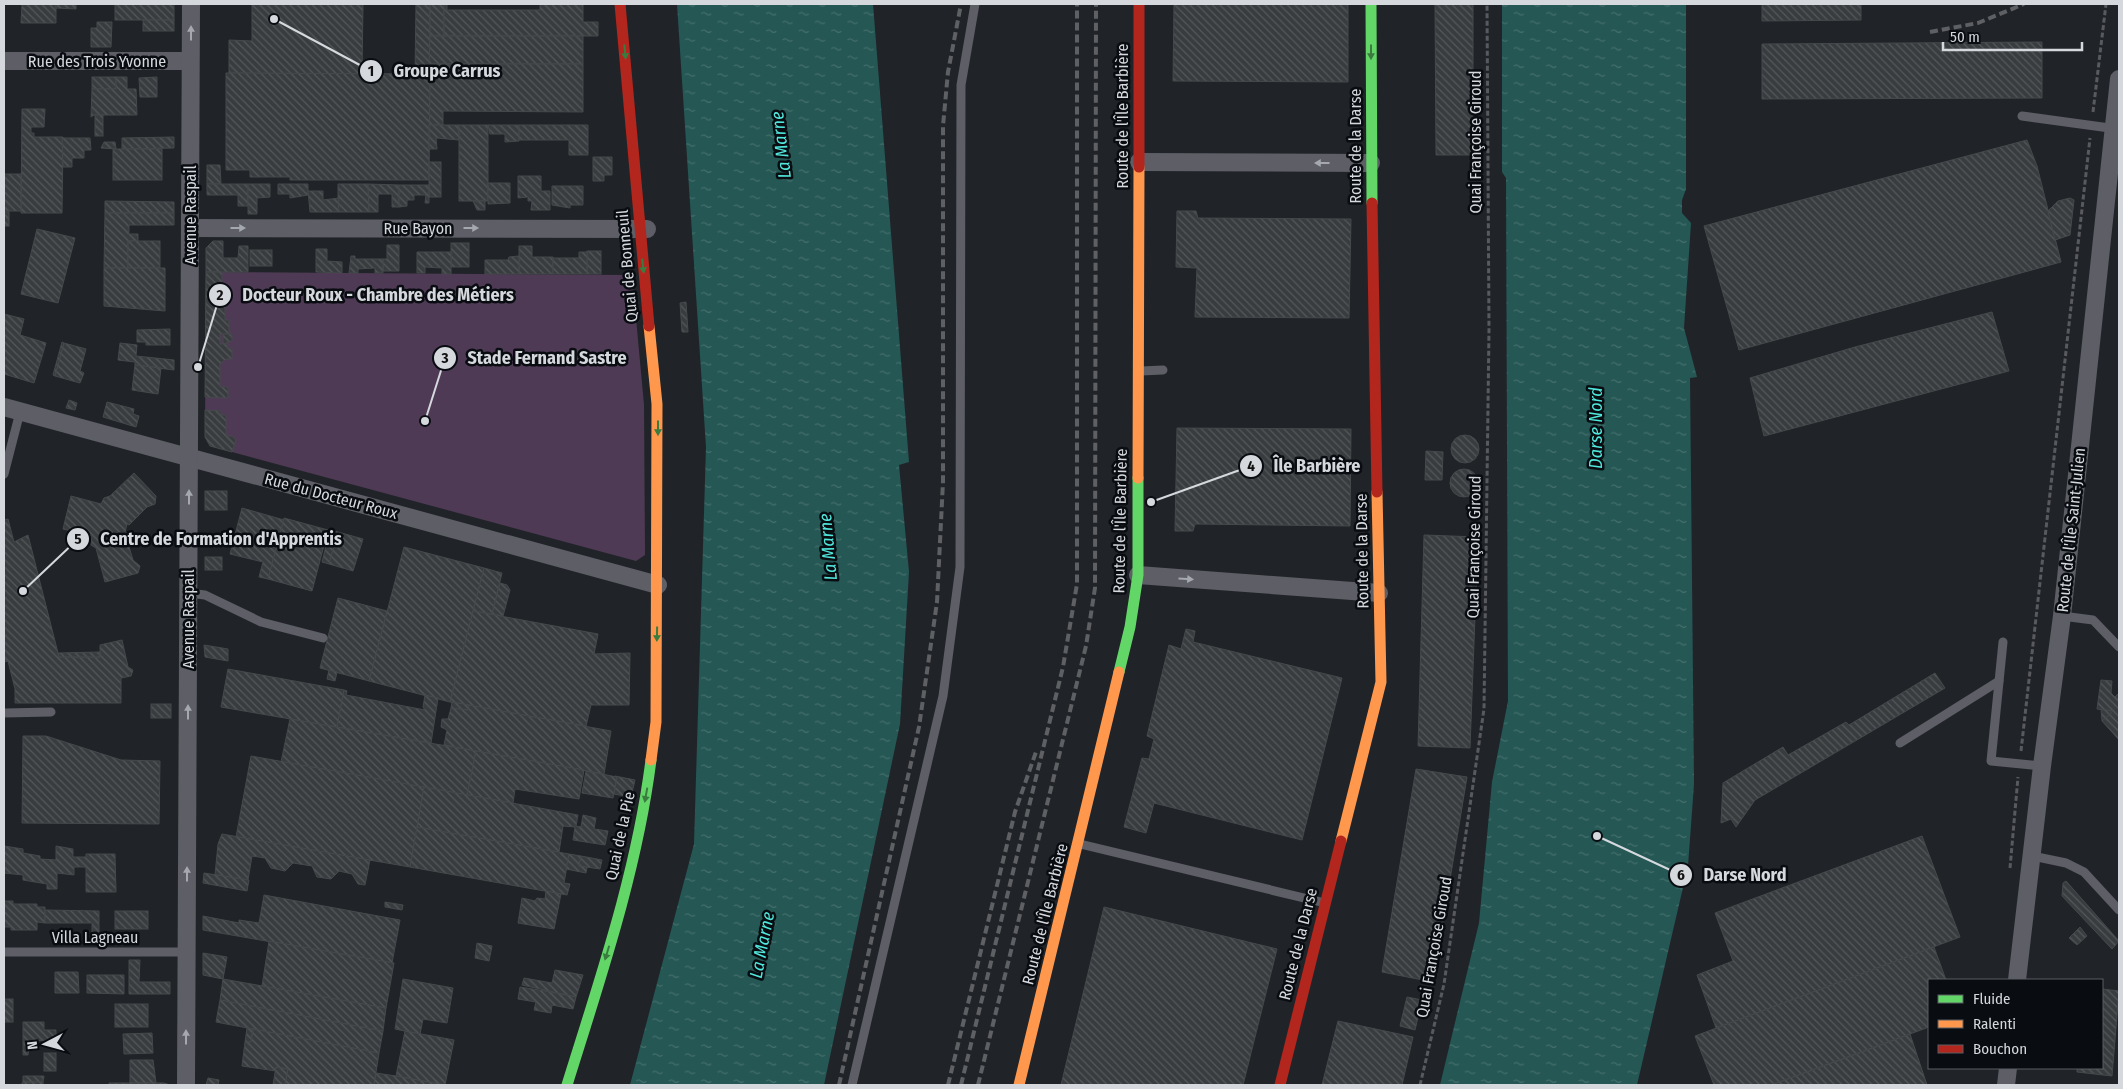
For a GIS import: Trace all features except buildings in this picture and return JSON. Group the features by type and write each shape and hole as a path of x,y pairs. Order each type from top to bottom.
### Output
{"street":[{"name":"Avenue Raspail","path":"186,1085 191,4"},
{"name":"Quai de Bonneuil","path":"620,4 643,229 658,404 658,585"},
{"name":"Route de l'Île Barbière","path":"1019,1085 1130,627 1138,575 1139,4"},
{"name":"Route de la Darse","path":"1280,1085 1381,682 1371,163 1371,4"},
{"name":"Rue des Trois Yvonne","path":"4,60 190,62"},
{"name":"Route de l'Île Saint-Julien","path":"2018,979 2042,766 2062,616 2116,129 2119,79"},
{"path":"1139,162 1371,163"},
{"name":"Rue Bayon","path":"190,228 643,229"},
{"name":"Rue du Docteur Roux","path":"12,410 658,585"},
{"path":"1138,575 1379,594"},
{"name":"Quai de la Pie","path":"567,1085 622,905 637,844 648,785 656,722 658,585"},
{"path":"2006,1085 2008,1069"}],"lane":[{"path":"852,1085 943,696 960,567 961,86 975,4"},
{"path":"2022,116 2116,129"},
{"path":"1138,371 1163,370"},
{"path":"4,474 12,410"},
{"path":"188,593 205,595 262,622 323,638"},
{"path":"2062,616 2093,620 2119,648"},
{"path":"2003,642 1991,761 2042,766"},
{"path":"1900,743 1999,681"},
{"path":"4,713 51,712"},
{"path":"1078,844 1325,903"},
{"path":"2032,856 2066,863 2084,872 2119,910"},
{"name":"Villa Lagneau","path":"4,952 187,952"}],"path":[{"name":"Quai Françoise Giroud","path":"1420,1085 1444,984 1484,709 1489,330 1487,4"},
{"path":"2010,872 2020,764 2106,4"}],"shaded area":[{"path":"206,272 632,275 644,405 645,555 636,561 210,446 205,437"}],"water":[{"name":"La Marne","path":"677,4 873,4 909,462 899,465 909,572 900,724 824,1085 630,1085 694,844 706,447"},
{"path":"1502,4 1686,4 1686,189 1682,200 1682,213 1691,223 1684,328 1697,377 1690,378 1694,784 1688,866 1637,1085 1440,1085 1479,923 1492,782 1508,701 1506,178 1502,172"}],"railway":[{"path":"839,1085 919,727 937,602 943,482 943,126 948,72 961,4"},
{"path":"961,1085 1063,667 1077,584 1077,4"},
{"path":"978,1085 1086,646 1095,588 1096,4"},
{"path":"1930,32 1978,23 2024,4"},
{"path":"948,1085 1015,812 1037,749"}],"traffic: fast":[{"path":"1371,4 1372,203"},
{"path":"1119,672 1130,627 1138,575 1138,478"},
{"path":"567,1085 627,884 637,843 651,760"}],"traffic: slow":[{"path":"1138,478 1139,167"},
{"path":"649,326 657,404 656,722 651,760"},
{"path":"1341,841 1381,682 1377,492"},
{"path":"1019,1085 1119,672"}],"traffic: jam":[{"path":"620,4 649,326"},
{"path":"1139,4 1139,167"},
{"path":"1372,203 1377,492"},
{"path":"1280,1085 1341,841"}],"place":[{"name":"Groupe Carrus","path":"274,19"},
{"name":"Docteur Roux - Chambre des Métiers","path":"198,367"},
{"name":"Stade Fernand Sastre","path":"425,421"},
{"name":"Île Barbière","path":"1151,502"},
{"name":"Centre de Formation d'Apprentis","path":"23,591"},
{"name":"Darse Nord","path":"1597,836"}]}
